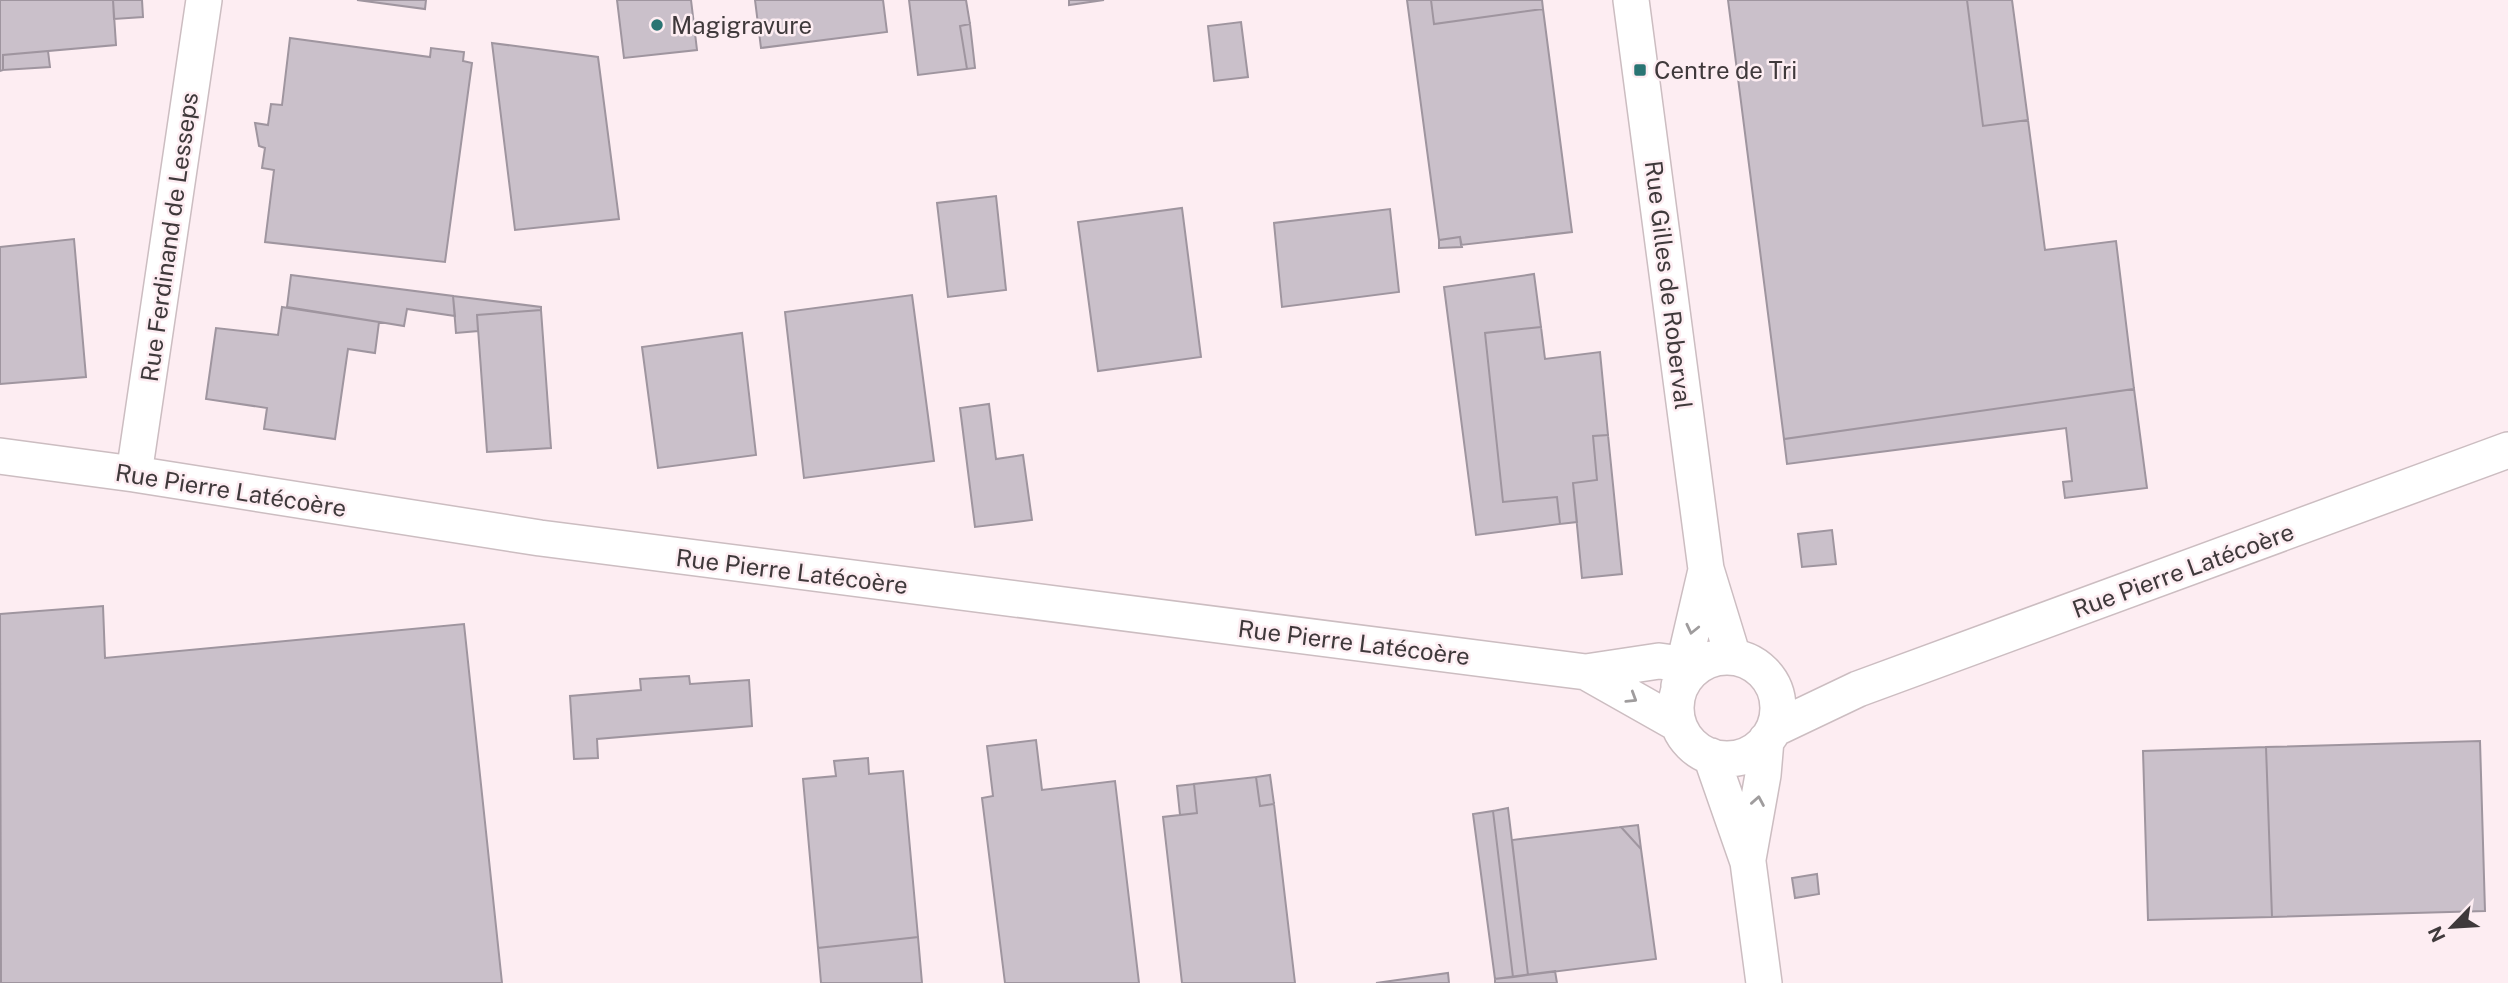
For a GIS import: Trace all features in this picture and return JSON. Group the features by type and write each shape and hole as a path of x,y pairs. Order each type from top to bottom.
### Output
{"street":[{"name":"Rue Ferdinand de Lesseps","path":"134,474 204,0"},
{"name":"Rue Gilles de Roberval","path":"1631,0 1706,569 1734,657"},
{"name":"Rue Pierre Latécoère","path":"1770,734 1858,689 2508,450"},
{"name":"Rue Pierre Latécoère","path":"0,456 134,474 540,538 1586,672 1659,661 1686,673"},
{"name":"Rue Gilles de Roberval","path":"1686,673 1706,569"},
{"path":"1748,862 1770,734 1778,710 1775,691 1766,674 1751,663 1734,657 1714,658 1686,673 1675,707 1678,724 1685,738 1696,749 1725,759 1741,757 1755,751 1770,734"},
{"name":"Rue Pierre Latécoère","path":"1586,672 1678,724"},
{"name":"Rue Pierre Latécoère","path":"1775,691 1858,689"},
{"path":"1711,756 1748,862 1764,983"}],"building":[{"path":"0,0 113,0 116,45 3,55 3,70 0,71"},
{"path":"113,0 142,0 143,17 114,19"},
{"path":"357,0 426,0 425,9"},
{"name":"Magigravure","path":"617,0 691,0 697,50 624,58"},
{"path":"755,0 883,0 887,32 761,48"},
{"path":"909,0 966,0 970,24 960,26 967,69 918,75"},
{"path":"1069,0 1104,0 1069,5"},
{"path":"1407,0 1431,0 1434,24 1543,9 1572,232 1461,245 1460,237 1439,240"},
{"path":"1431,0 1542,0 1543,9 1434,24"},
{"path":"1728,0 1967,0 1983,126 2028,120 2045,250 2116,241 2134,389 1784,439"},
{"path":"1967,0 2012,0 2028,120 1983,126"},
{"path":"1241,22 1248,77 1214,81 1208,26"},
{"path":"970,24 975,68 967,69 960,26"},
{"path":"290,38 430,57 431,48 464,52 463,61 472,63 445,262 265,242 274,170 262,168 265,148 259,146 255,123 268,125 271,104 282,105"},
{"path":"492,43 598,57 619,219 515,230"},
{"path":"48,51 50,67 3,70 3,55"},
{"path":"996,196 1006,290 948,297 937,203"},
{"path":"1182,208 1201,357 1098,371 1078,222"},
{"path":"1390,209 1399,292 1282,307 1274,223"},
{"path":"1460,237 1462,247 1439,248 1439,240"},
{"path":"74,239 86,377 0,384 0,247"},
{"path":"1534,274 1541,327 1485,333 1503,502 1557,497 1560,524 1476,535 1444,287"},
{"path":"291,275 453,296 455,316 407,309 404,326 287,307"},
{"path":"912,295 934,461 804,478 785,312"},
{"path":"453,296 541,307 541,310 477,315 478,331 456,333"},
{"path":"282,307 379,322 375,353 348,349 335,439 264,429 267,408 206,399 216,328 278,335"},
{"path":"541,310 551,448 487,452 477,315"},
{"path":"1541,327 1545,359 1600,352 1608,435 1593,436 1597,480 1573,483 1577,522 1560,524 1557,497 1503,502 1485,333"},
{"path":"742,333 756,455 658,468 642,347"},
{"path":"2134,389 2147,488 2065,498 2063,482 2072,481 2066,428 1787,464 1784,439"},
{"path":"989,404 996,459 1023,455 1032,520 975,527 960,408"},
{"path":"1608,435 1622,574 1582,578 1573,483 1597,480 1593,436"},
{"path":"1832,530 1836,564 1802,567 1798,534"},
{"path":"103,606 105,658 464,624 502,983 1,983 0,614"},
{"path":"689,676 690,684 749,680 752,726 597,739 598,758 574,759 570,696 641,690 640,679"},
{"path":"1036,740 1042,790 1115,781 1139,983 1005,983 982,798 993,796 987,746"},
{"path":"2480,741 2485,911 2272,917 2266,747"},
{"path":"2266,747 2272,917 2148,920 2143,751"},
{"path":"868,758 869,774 903,771 918,937 818,948 803,779 836,776 834,761"},
{"path":"1270,775 1274,804 1260,806 1256,777"},
{"path":"1256,777 1260,806 1274,804 1295,983 1182,983 1163,817 1197,813 1194,784"},
{"path":"1194,784 1197,813 1180,815 1177,786"},
{"path":"1508,808 1528,975 1513,977 1493,811"},
{"path":"1493,811 1513,977 1495,979 1473,814"},
{"path":"1638,825 1641,849 1621,827"},
{"path":"1621,827 1641,849 1656,959 1528,975 1512,840"},
{"path":"1817,874 1819,894 1795,898 1792,878"},
{"path":"918,937 922,983 821,983 818,948"},
{"path":"1555,971 1557,983 1495,983 1495,979"},
{"path":"1448,973 1449,983 1376,983"}],"place":[{"name":"Magigravure","path":"657,25"},
{"name":"Centre de Tri","path":"1640,70"}]}
